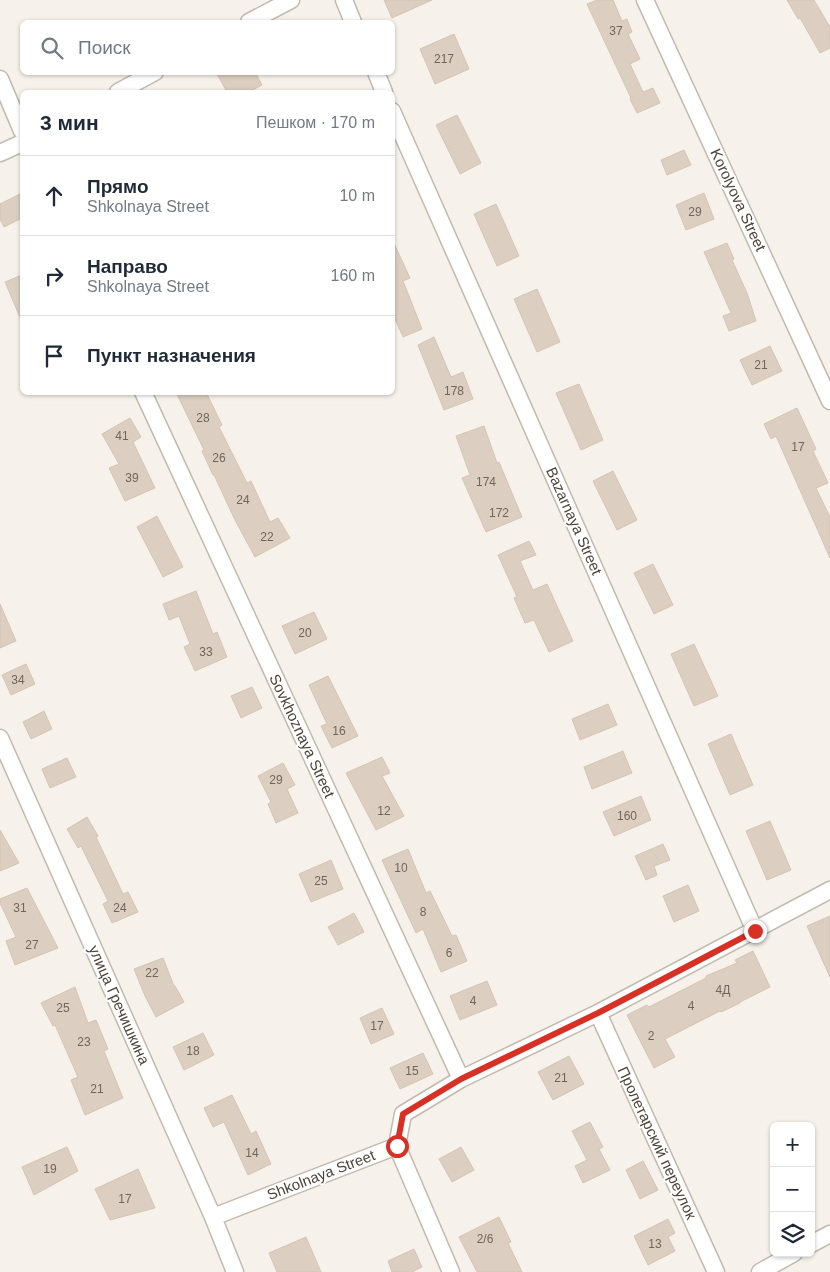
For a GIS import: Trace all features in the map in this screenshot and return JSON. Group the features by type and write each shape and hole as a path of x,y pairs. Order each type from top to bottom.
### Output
{"street":[{"path":"253,20 292,0"},
{"path":"344,0 353,20"},
{"name":"Korolyova Street","path":"645,0 830,401"},
{"path":"122,90 149,75"},
{"path":"377,75 383,90"},
{"path":"0,79 20,126"},
{"name":"Bazarnaya Street","path":"395,118 755,931"},
{"path":"0,153 20,144"},
{"name":"Sovkhoznaya Street","path":"144,395 461,1079"},
{"name":"улица Гречишкина","path":"0,738 213,1217 235,1272"},
{"path":"451,1272 397,1146 403,1114 461,1079 598,1013 830,890"},
{"name":"Пролетарский переулок","path":"598,1013 716,1272"},
{"name":"Shkolnaya Street","path":"213,1217 397,1146"},
{"path":"815,1242 830,1234"},
{"path":"760,1272 787,1257"}],"building":[{"path":"384,0 432,0 392,18"},
{"path":"597,0 613,0 622,21 627,19 632,32 628,34 640,59 630,64 643,92 653,88 660,103 637,113 587,4"},
{"path":"787,0 814,0 830,27 830,48 820,53 800,18 798,19"},
{"path":"454,34 469,69 435,84 420,49"},
{"path":"218,75 257,75 262,85 253,90 226,90"},
{"path":"457,115 481,163 460,174 436,125"},
{"path":"684,150 691,165 667,175 661,160"},
{"path":"704,193 714,219 686,230 676,205"},
{"path":"20,194 20,219 4,227 0,219 0,204"},
{"path":"496,204 519,256 497,266 474,214"},
{"path":"727,243 756,321 729,331 723,316 731,313 704,252"},
{"path":"395,246 410,278 403,281 422,329 403,337 395,319"},
{"path":"20,276 20,317 5,282"},
{"path":"537,289 560,342 537,352 514,299"},
{"path":"434,337 451,377 463,372 473,399 444,410 418,345"},
{"path":"770,346 782,371 752,385 740,360"},
{"path":"579,384 603,440 581,450 556,393"},
{"path":"177,395 207,395 222,425 219,427 247,483 251,481 270,522 278,518 290,538 255,557 213,475 202,451 204,450"},
{"path":"797,408 816,449 813,451 828,483 816,488 830,517 830,558 776,436 771,439 764,424"},
{"path":"130,418 141,437 133,442 155,488 125,501 109,468 119,464 102,434"},
{"path":"484,426 497,463 499,462 522,517 486,532 462,478 470,475 456,436"},
{"path":"613,471 637,520 617,530 593,481"},
{"path":"157,516 183,567 163,577 137,527"},
{"path":"529,541 536,555 520,561 533,590 547,584 573,641 549,652 534,620 525,623 514,598 517,597 498,555"},
{"path":"653,564 673,605 654,614 634,573"},
{"path":"196,591 213,634 217,632 227,657 195,671 184,647 190,644 179,616 169,620 163,604"},
{"path":"0,604 16,641 0,648"},
{"path":"314,612 327,639 295,654 282,626"},
{"path":"694,644 718,696 694,706 671,654"},
{"path":"26,664 35,684 11,695 2,675"},
{"path":"328,676 358,736 332,748 321,726 327,724 309,685"},
{"path":"252,687 262,708 241,718 231,696"},
{"path":"608,704 617,725 580,740 572,719"},
{"path":"44,711 52,729 31,739 23,722"},
{"path":"731,734 753,785 730,795 708,744"},
{"path":"623,751 632,773 592,789 584,767"},
{"path":"382,757 390,773 382,776 404,816 376,830 346,773"},
{"path":"67,758 76,777 50,788 42,769"},
{"path":"283,763 295,785 287,789 298,813 276,823 268,804 271,802 258,776"},
{"path":"641,796 651,820 614,836 603,812"},
{"path":"87,817 98,836 96,837 123,894 128,892 138,912 112,923 103,904 108,901 81,846 78,848 67,829"},
{"path":"770,821 791,870 767,880 746,831"},
{"path":"0,830 19,863 0,871"},
{"path":"663,844 670,860 654,866 657,875 646,880 635,856"},
{"path":"408,849 426,893 430,891 452,936 456,935 467,961 441,972 423,929 416,933 382,860"},
{"path":"331,860 343,889 311,902 299,874"},
{"path":"688,885 699,911 674,922 663,896"},
{"path":"27,888 58,948 15,965 6,941 16,937 0,903 0,899"},
{"path":"354,913 364,932 338,945 328,927"},
{"path":"830,916 830,977 807,926"},
{"path":"753,951 770,987 665,1039 675,1057 654,1068 627,1015 647,1005 649,1007 706,978 706,976 737,963 735,960"},
{"path":"163,958 174,986 184,1002 156,1017 134,969"},
{"path":"487,981 497,1005 460,1020 450,996"},
{"path":"75,987 88,1023 96,1020 108,1049 104,1051 123,1098 85,1115 71,1080 78,1077 55,1025 53,1026 41,1003"},
{"path":"382,1008 394,1034 371,1044 360,1018"},
{"path":"203,1033 214,1055 184,1070 173,1047"},
{"path":"423,1053 433,1074 400,1089 390,1068"},
{"path":"569,1056 584,1084 553,1100 538,1072"},
{"path":"232,1095 251,1134 256,1131 271,1164 248,1175 224,1122 213,1127 204,1108"},
{"path":"590,1122 603,1147 599,1149 610,1170 583,1183 575,1166 587,1160 572,1131"},
{"path":"67,1147 78,1171 34,1195 22,1167"},
{"path":"461,1147 474,1170 452,1182 439,1159"},
{"path":"643,1161 658,1190 640,1199 626,1170"},
{"path":"138,1169 155,1208 110,1220 95,1189"},
{"path":"499,1217 511,1242 508,1243 522,1272 477,1272 459,1237"},
{"path":"668,1219 675,1233 668,1237 675,1251 648,1265 634,1236"},
{"path":"306,1237 321,1272 277,1272 269,1253"},
{"path":"414,1249 422,1267 412,1272 392,1272 388,1261"}],"route":[{"path":"397,1146 403,1114 461,1079 598,1013 755,931"}]}
